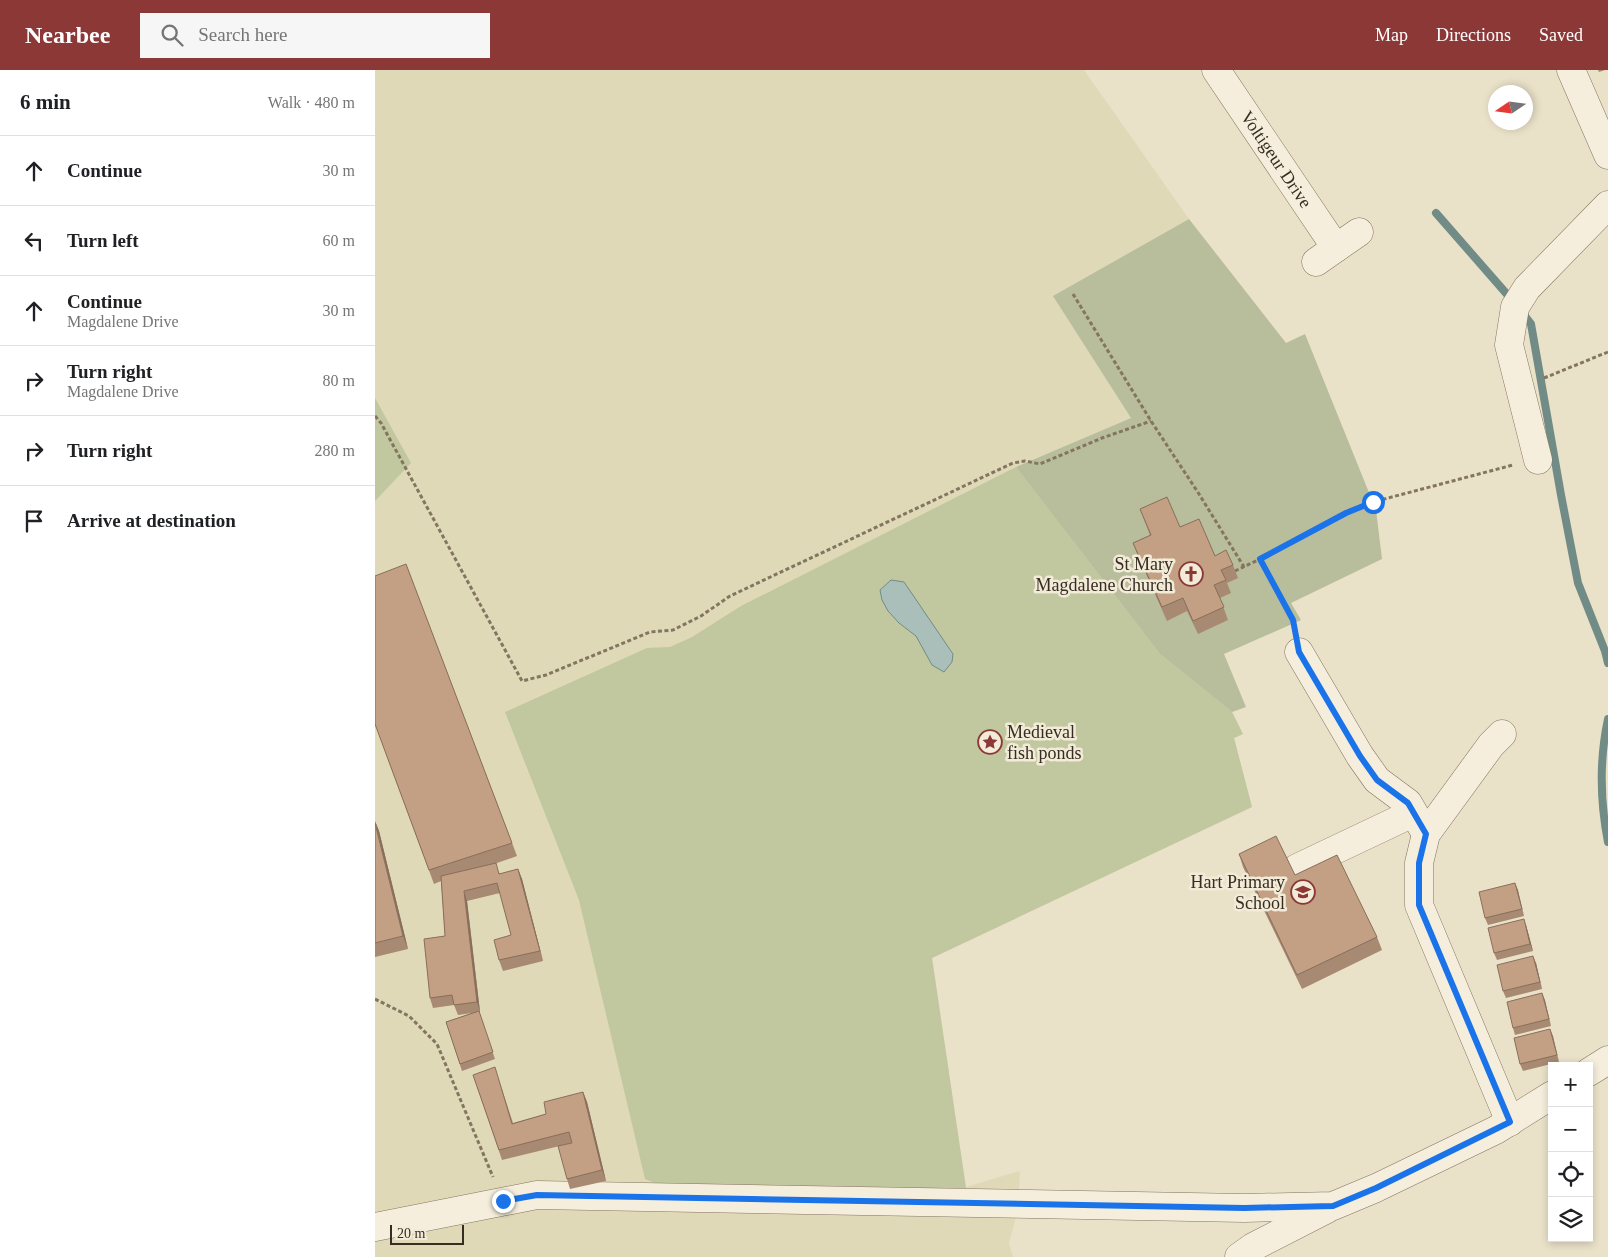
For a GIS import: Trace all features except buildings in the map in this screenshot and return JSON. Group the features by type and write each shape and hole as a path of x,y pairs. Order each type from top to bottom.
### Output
{"street":[{"name":"Voltigeur Drive","path":"1216,70 1326,255 1359,232"},
{"path":"1571,70 1598,104 1608,155"},
{"path":"1538,460 1509,344 1515,307 1527,288 1608,205"},
{"path":"1299,652 1360,756 1377,780 1408,803 1420,824 1419,905 1510,1122"},
{"path":"1297,868 1420,824 1502,734"},
{"path":"1593,1069 1608,1060"},
{"path":"1244,1208 1246,1252 1333,1206 1376,1188 1510,1122 1548,1098"},
{"path":"375,1227 537,1195 1244,1208 1333,1206"}],"path":[{"path":"1073,294 1151,421 1244,566"},
{"path":"1546,377 1608,352"},
{"path":"375,416 381,423 522,681 545,675 650,632 673,630 701,616 730,596 1013,463 1025,461 1040,464 1102,438 1151,421"},
{"path":"1235,571 1346,513 1373,502 1503,467 1538,460"},
{"path":"1260,559 1293,620 1299,652"},
{"path":"375,999 409,1016 437,1044 503,1201"}],"shaded area":[{"path":"375,70 1084,70 1189,219 1054,296 1131,418 1017,467 1160,654 1232,712 1243,734 1234,738 1252,807 932,958 966,1187 1020,1171 1018,1210 1009,1243 1013,1257 375,1257"}],"green space":[{"path":"1189,219 1286,343 1305,334 1376,510 1382,559 1291,603 1301,620 1224,654 1246,707 1232,712 1160,654 1016,467 1131,418 1053,296"},
{"path":"375,398 411,463 375,501"},
{"path":"1016,467 1160,654 1232,712 1243,734 1234,738 1252,807 932,958 966,1188 664,1187 645,1179 579,900 505,712 647,648 670,647 692,637 741,606"}],"water":[{"path":"891,580 904,582 953,654 952,662 944,672 932,665 916,636 899,623 888,611 882,600 880,590"}],"waterway":[{"path":"1436,213 1512,300"},
{"path":"1521,311 1531,324 1578,583 1608,663"},
{"path":"1608,719 1602,766 1603,811 1608,842"}],"place":[{"name":"St Mary Magdalene Church","path":"1191,574"},
{"name":"Medieval fish ponds","path":"990,742"},
{"name":"Hart Primary School","path":"1303,892"}],"route":[{"path":"503,1201 537,1195 1244,1208 1333,1206 1376,1188 1510,1122 1419,905 1419,863 1426,834 1408,803 1377,780 1360,756 1299,652 1293,620 1260,559 1346,513 1373,502"}]}
